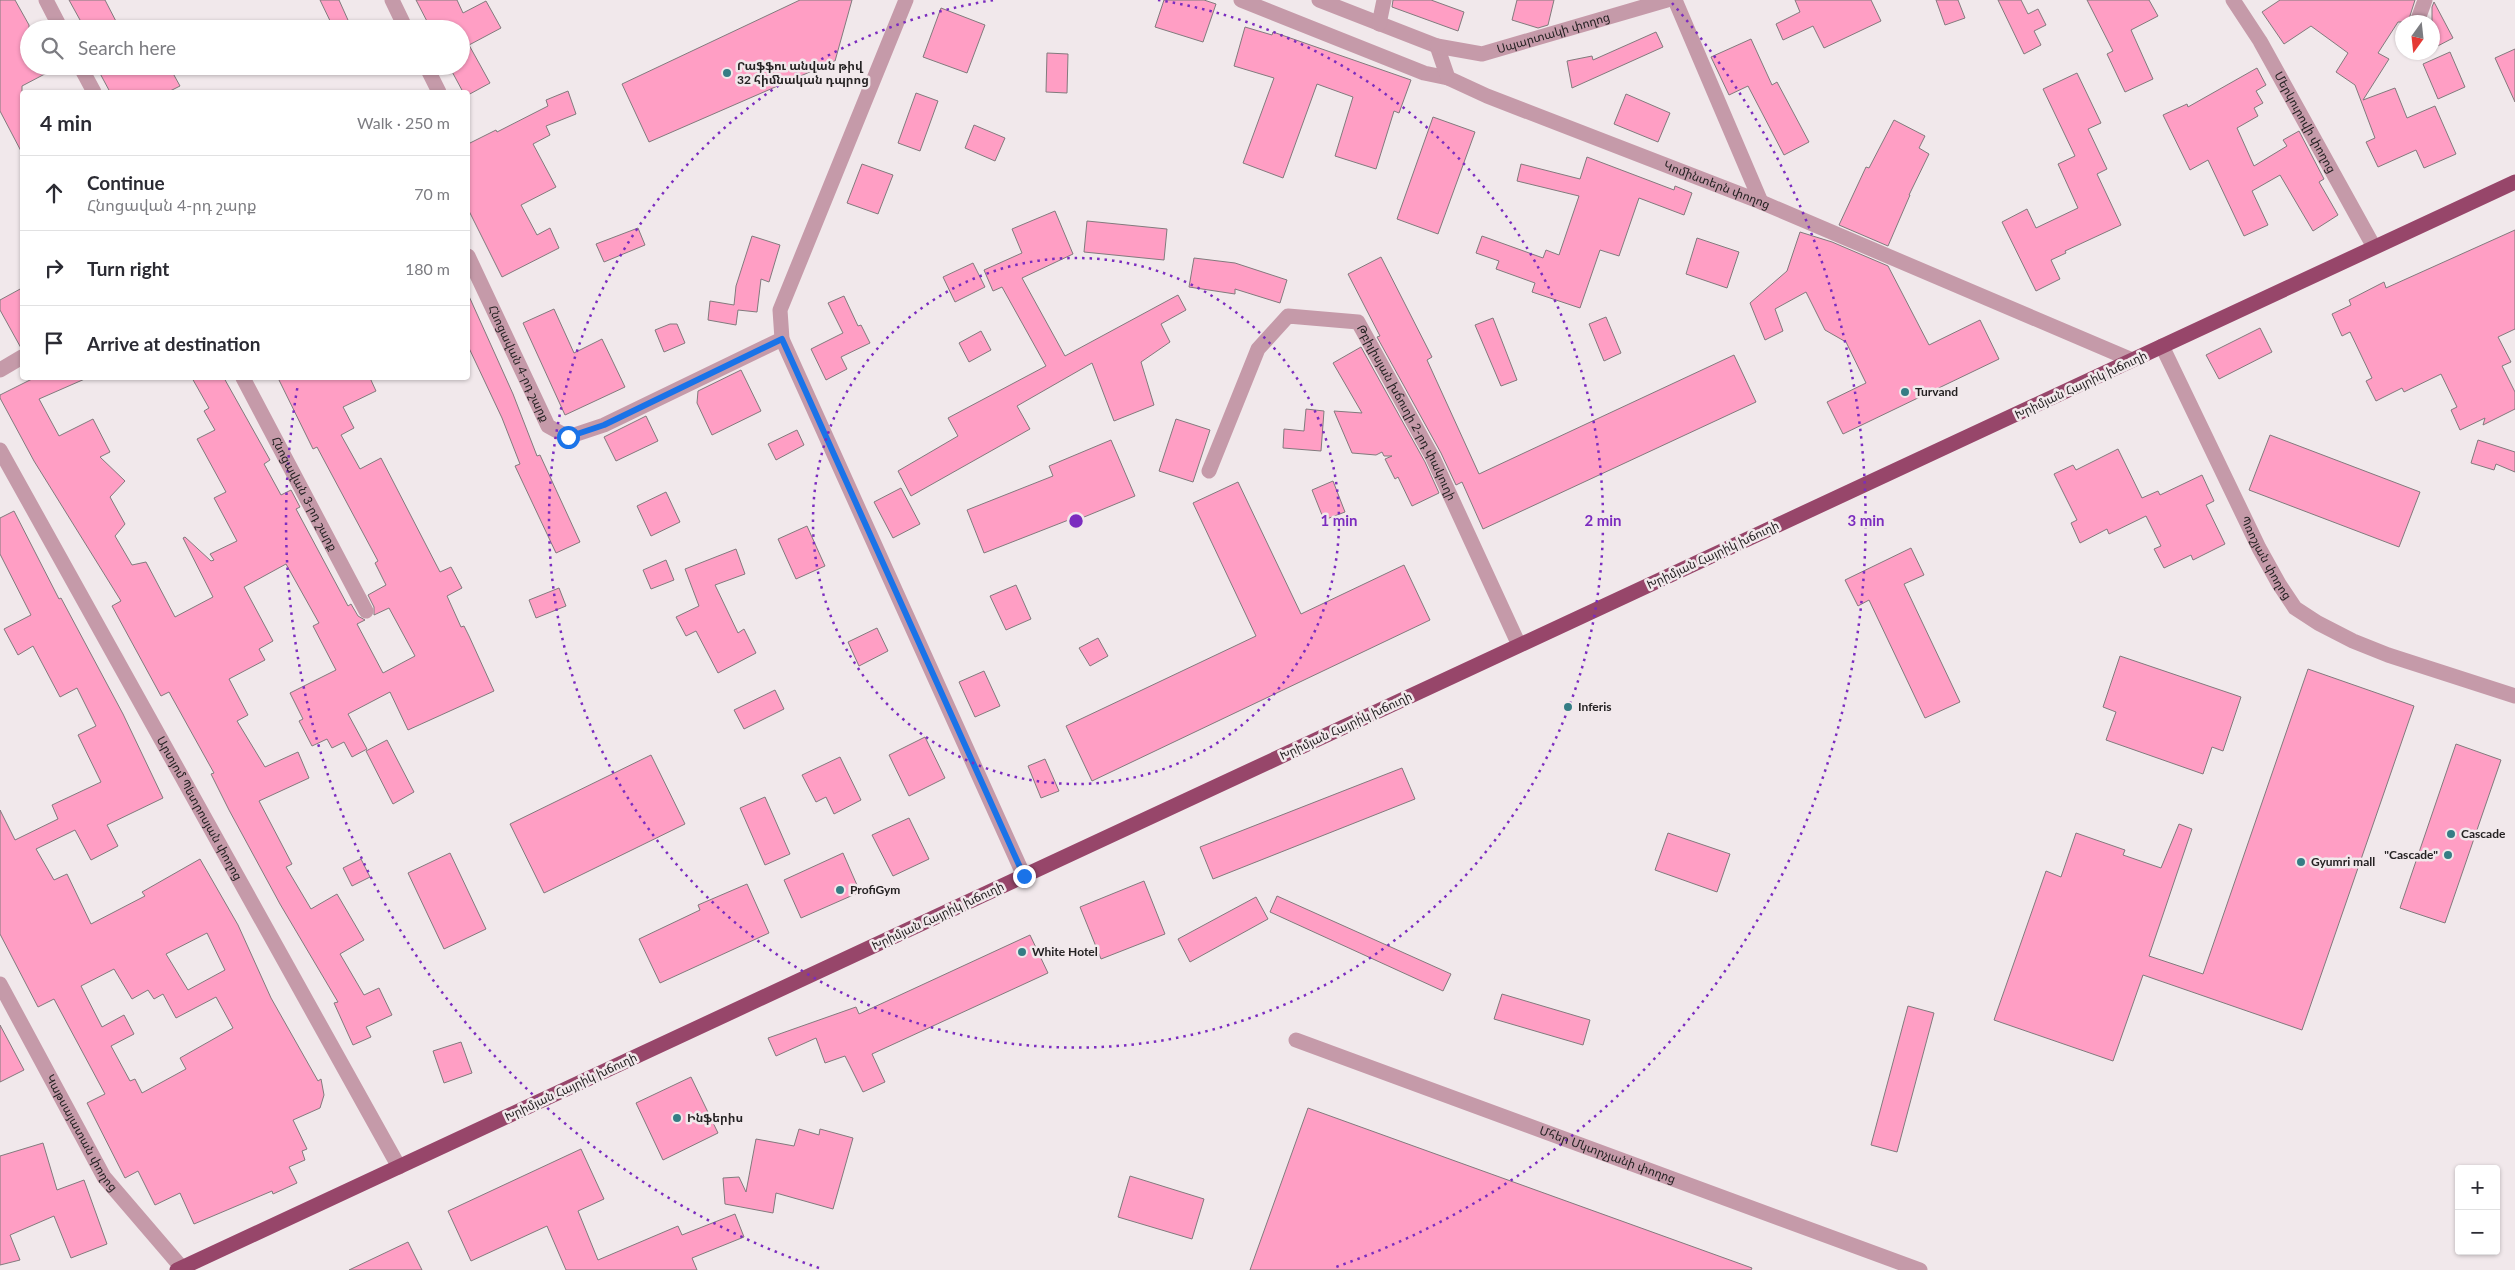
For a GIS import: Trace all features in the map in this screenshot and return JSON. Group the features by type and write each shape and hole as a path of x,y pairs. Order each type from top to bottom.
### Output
{"highway":[{"name":"Խրիմյան Հայրիկ խճուղի","path":"179,1269 2515,182"}],"street":[{"path":"46,0 56,20"},
{"path":"392,0 402,20"},
{"path":"906,0 780,310 782,339 1024,876"},
{"name":"Կոմինտերն փողոց","path":"1240,0 1424,73 1448,78 1487,96 1761,202 2132,360"},
{"path":"1319,0 1437,46 1448,78"},
{"path":"1379,24 1384,0"},
{"name":"Սպարտակի փողոց","path":"1437,46 1482,54 1667,0"},
{"path":"1675,0 1761,202"},
{"name":"Մերկուրովի փողոց","path":"2233,0 2260,41 2374,247"},
{"path":"2420,15 2425,0"},
{"path":"85,75 93,90"},
{"path":"430,75 438,90"},
{"name":"Հնոցավան 4-րդ շարք","path":"470,260 548,426 568,437 604,425 782,339"},
{"name":"Թբիլիսյան խճուղի 2-րդ փակուղի","path":"1210,471 1258,349 1288,316 1358,322 1433,458 1519,645"},
{"name":"Պռոշյան փողոց","path":"2162,346 2259,548 2295,608 2318,623 2362,644 2515,696"},
{"path":"0,370 20,358"},
{"name":"Հնոցավան 3-րդ շարք","path":"244,380 366,611"},
{"name":"Արտյոմ Պետրոսյան փողոց","path":"0,450 399,1167"},
{"name":"Կաթսայատան փողոց","path":"0,984 104,1177 179,1269"},
{"name":"Մհեր Մկտրչյանի փողոց","path":"1296,1040 1920,1270"}],"building":[{"path":"0,0 15,0 26,20 20,20 20,75 43,75 22,86 22,90 20,90 20,149 0,111"},
{"path":"69,0 105,0 115,20 80,20"},
{"path":"320,0 339,0 348,20 330,20"},
{"path":"416,0 457,0 463,13 486,1 501,28 470,44 470,20 426,20"},
{"name":"Րաֆֆու անվան թիվ 32 հիմնական դպրոց","path":"800,0 852,0 835,61 649,142 622,84"},
{"path":"1164,0 1204,0 1216,4 1203,42 1155,27"},
{"path":"1393,0 1431,0 1464,12 1458,31 1392,7"},
{"path":"1517,0 1554,0 1548,25 1538,28 1512,20"},
{"path":"1795,0 1871,0 1881,21 1824,48 1813,26 1783,40 1776,24 1800,12"},
{"path":"1936,0 1958,0 1965,18 1945,25"},
{"path":"1998,0 2021,0 2028,14 2038,9 2046,25 2034,31 2041,45 2024,54"},
{"path":"2087,0 2149,0 2158,16 2131,30 2153,79 2125,92 2107,54 2113,51"},
{"path":"2280,0 2415,0 2410,15 2395,15 2395,27 2378,53 2389,59 2363,100 2395,88 2407,118 2435,106 2456,154 2424,168 2416,150 2378,167 2366,142 2375,138 2355,85 2336,72 2348,53 2311,26 2284,44 2262,12"},
{"path":"2434,2 2453,38 2440,45 2440,15 2432,15"},
{"path":"941,8 985,25 967,73 923,57"},
{"path":"1245,27 1272,35 1273,32 1411,80 1399,113 1394,111 1376,169 1335,156 1353,97 1317,84 1283,178 1243,163 1274,78 1234,66"},
{"path":"1656,32 1663,47 1572,88 1567,61 1592,56 1593,60"},
{"path":"1751,39 1772,85 1777,82 1809,142 1784,155 1748,86 1729,95 1711,57"},
{"path":"470,47 490,83 470,94 470,90 462,90 454,75 470,75"},
{"path":"2515,49 2515,102 2495,58"},
{"path":"2450,52 2465,87 2438,99 2423,64 2432,60 2440,60 2440,56"},
{"path":"1047,53 1068,54 1067,93 1046,92"},
{"path":"2257,68 2266,85 2256,91 2263,103 2254,108 2258,116 2237,128 2254,166 2287,146 2283,140 2299,131 2324,179 2319,182 2338,215 2313,231 2280,175 2252,191 2268,225 2244,236 2208,160 2190,170 2163,115 2187,104 2188,107"},
{"path":"2077,73 2101,123 2088,129 2107,169 2097,174 2121,225 2065,251 2066,253 2051,260 2060,279 2036,291 2002,222 2027,209 2036,228 2078,208 2058,164 2075,156 2043,89"},
{"path":"101,75 174,75 180,86 172,90 109,90"},
{"path":"568,91 576,114 546,126 550,135 533,144 556,187 521,205 537,235 550,228 559,248 502,277 470,213 470,143 496,130 497,132 548,106 546,100"},
{"path":"916,93 938,101 920,151 898,143"},
{"path":"1626,94 1670,113 1658,142 1614,124"},
{"path":"1433,117 1475,132 1438,234 1397,219"},
{"path":"1894,120 1925,136 1919,148 1929,154 1909,195 1888,246 1839,225 1866,167 1869,168"},
{"path":"974,125 1005,138 995,161 965,148"},
{"path":"1587,157 1674,190 1675,186 1692,193 1684,215 1639,198 1619,256 1600,250 1580,308 1532,292 1535,283 1496,269 1499,261 1476,253 1482,236 1543,258 1546,250 1559,255 1579,196 1517,181 1521,164 1580,179"},
{"path":"862,164 893,175 878,214 847,203"},
{"path":"1055,211 1073,254 1022,278 1065,356 1178,295 1186,310 1161,324 1170,342 1141,362 1154,405 1114,421 1092,363 1017,406 1030,429 911,496 898,471 958,436 948,418 1046,366 1002,287 993,291 984,270 1022,253 1012,229"},
{"path":"1087,221 1167,229 1164,260 1084,252"},
{"path":"638,228 645,245 604,262 596,244"},
{"path":"2515,230 2515,329 2498,337 2511,362 2502,366 2515,392 2515,409 2483,425 2485,418 2460,430 2451,410 2457,407 2441,374 2404,392 2402,388 2376,401 2366,381 2372,378 2350,332 2342,336 2332,314 2351,305 2349,300 2384,282 2386,288"},
{"path":"1800,232 1832,242 1888,266 1929,345 1980,320 1999,359 1843,434 1827,402 1866,383 1846,342 1825,330 1806,292 1775,309 1783,331 1765,340 1750,303 1787,271"},
{"path":"752,236 780,245 769,282 761,279 757,312 738,310 736,325 708,320 710,301 734,305 736,286"},
{"path":"1697,238 1739,252 1727,288 1686,274"},
{"path":"1381,257 1432,357 1427,360 1479,474 1734,355 1756,402 1483,529 1462,482 1456,485 1441,453 1377,337 1380,336 1348,274"},
{"path":"1194,258 1235,263 1287,280 1280,303 1235,289 1235,294 1189,287"},
{"path":"973,263 985,287 955,302 943,277"},
{"path":"20,289 20,346 0,310 0,300"},
{"path":"844,296 858,326 861,325 870,343 841,357 847,369 826,380 811,349 843,333 828,303"},
{"path":"470,298 513,394 537,456 540,455 580,542 556,553 515,466 520,464 502,418 470,350"},
{"path":"554,309 574,353 602,339 625,387 565,415 523,323"},
{"path":"1606,317 1621,353 1604,361 1589,324"},
{"path":"1493,318 1517,380 1501,386 1475,325"},
{"path":"670,324 677,324 685,343 664,352 655,330"},
{"path":"2260,328 2272,352 2219,379 2206,355"},
{"path":"981,331 991,350 969,362 959,343"},
{"path":"1361,347 1425,462 1439,493 1412,506 1398,477 1395,479 1385,459 1392,456 1384,456 1382,452 1376,455 1352,453 1334,411 1362,413 1333,363"},
{"path":"741,370 761,411 712,435 697,403 698,391"},
{"path":"30,380 82,380 39,399 59,436 93,419 110,452 100,457 125,481 110,497 125,524 115,536 132,565 146,562 175,617 213,597 183,538 185,537 211,561 214,560 210,554 237,541 214,498 226,492 197,439 215,430 204,411 209,408 193,380 225,380 270,460 264,464 281,495 291,490 300,507 296,509 348,606 351,604 358,616 365,620 357,624 383,673 415,656 389,608 374,615 374,607 368,595 386,585 375,563 378,561 317,447 313,449 279,380 371,380 376,391 343,407 354,428 341,435 360,469 381,458 440,572 451,567 462,588 447,596 461,627 464,626 469,636 494,691 408,730 390,692 348,714 367,749 352,757 344,742 332,748 327,739 312,746 299,721 303,719 290,693 336,670 313,626 319,623 286,564 244,587 273,641 259,649 265,660 229,679 248,715 237,721 265,767 298,752 309,778 259,801 292,864 286,867 311,909 337,894 364,940 340,954 364,995 379,988 392,1015 366,1027 371,1037 353,1045 334,1003 338,1002 280,904 229,810 211,774 214,773 169,692 161,696 112,606 121,601 34,461 0,395"},
{"path":"1306,409 1324,411 1321,451 1283,448 1284,429 1304,431"},
{"path":"646,416 658,441 616,461 604,437"},
{"path":"1176,419 1210,430 1193,482 1159,471"},
{"path":"797,430 804,445 776,460 768,444"},
{"path":"2270,435 2420,492 2399,547 2249,490"},
{"path":"1111,440 1135,496 1072,522 1071,519 984,553 967,510 1053,476 1049,466"},
{"path":"2478,440 2515,452 2515,472 2496,464 2494,470 2471,463"},
{"path":"2118,449 2142,498 2158,491 2160,495 2202,475 2214,501 2206,505 2225,544 2193,560 2191,555 2164,568 2154,549 2161,546 2146,516 2109,534 2107,529 2080,543 2071,523 2077,520 2054,474 2073,465 2076,470"},
{"path":"1333,481 1345,512 1324,520 1312,490"},
{"path":"1238,482 1301,614 1404,565 1430,620 1092,781 1066,726 1256,636 1193,503"},
{"path":"901,488 920,524 893,538 874,502"},
{"path":"666,492 680,522 651,536 637,506"},
{"path":"14,511 59,599 61,598 123,714 163,798 107,825 118,846 91,860 75,830 36,849 54,880 67,874 91,924 145,896 142,892 200,859 238,925 271,998 318,1081 321,1079 324,1095 320,1108 293,1120 307,1149 302,1151 305,1160 289,1167 297,1183 273,1194 272,1191 194,1224 180,1193 155,1205 138,1171 125,1178 87,1103 105,1094 54,999 38,1007 0,934 0,810 15,840 58,819 52,805 101,782 78,735 96,726 77,688 60,697 33,646 18,655 4,629 31,615 0,554 0,518","holes":["207,933 225,970 188,990 166,954","114,969 132,999 148,990 154,999 163,994 176,1018 216,997 233,1028 180,1058 186,1069 142,1093 135,1079 130,1081 111,1046 134,1034 124,1015 102,1027 81,986"]},
{"path":"807,526 825,566 796,579 778,539"},
{"path":"1911,548 1924,575 1904,584 1960,702 1925,718 1869,600 1858,606 1845,580"},
{"path":"736,549 745,574 715,585 738,633 744,629 756,653 718,673 696,631 686,636 676,617 699,606 685,569"},
{"path":"666,560 674,580 651,589 643,570"},
{"path":"1016,585 1031,619 1006,630 990,596"},
{"path":"559,588 566,606 536,618 529,600"},
{"path":"877,628 888,651 859,666 848,642"},
{"path":"1098,638 1108,656 1090,666 1079,648"},
{"path":"2120,656 2241,697 2223,751 2212,747 2203,774 2106,740 2116,712 2103,707"},
{"name":"Gyumri mall","path":"2308,669 2414,706 2302,1030 2143,975 2113,1061 1994,1020 2046,871 2061,877 2076,833 2125,850 2123,855 2161,868 2179,824 2192,829 2149,956 2203,974"},
{"path":"984,671 1000,706 975,717 959,682"},
{"path":"775,690 784,709 744,729 734,710"},
{"path":"925,737 945,778 909,796 889,755"},
{"path":"387,740 414,792 393,804 366,751"},
{"name":"Cascade","path":"2456,744 2501,760 2445,923 2400,908"},
{"path":"651,755 685,824 544,893 510,824"},
{"path":"840,757 861,800 834,814 826,797 816,802 802,775"},
{"path":"1045,759 1059,791 1041,798 1028,766"},
{"path":"1402,768 1415,799 1213,879 1200,847"},
{"path":"765,797 790,854 765,865 740,808"},
{"path":"909,818 929,859 893,876 872,835"},
{"path":"1668,833 1730,854 1717,892 1655,870"},
{"path":"450,853 486,929 444,949 408,873"},
{"path":"843,853 860,892 801,918 784,880"},
{"path":"361,859 370,877 352,886 343,868"},
{"path":"1144,881 1165,934 1101,959 1080,907"},
{"path":"747,884 769,933 660,983 639,939 700,910 698,905"},
{"path":"1277,896 1451,974 1443,991 1270,912"},
{"path":"1256,897 1268,919 1190,962 1178,939"},
{"path":"1030,935 1048,973 872,1054 885,1082 863,1092 845,1056 825,1063 816,1038 776,1056 768,1038 856,1007 859,1014"},
{"path":"1502,994 1590,1020 1583,1045 1494,1019"},
{"path":"1908,1006 1934,1013 1897,1152 1871,1145"},
{"path":"0,1025 24,1070 0,1082"},
{"path":"461,1042 472,1073 444,1083 433,1051"},
{"name":"Ինֆերիս","path":"691,1077 718,1133 663,1160 636,1103"},
{"path":"1308,1108 1752,1268 1751,1270 1250,1270"},
{"path":"799,1129 819,1135 820,1129 853,1138 833,1209 776,1193 773,1213 725,1204 723,1178 739,1177 746,1192 756,1139 794,1146"},
{"path":"43,1143 57,1190 84,1180 107,1244 71,1258 54,1216 10,1235 20,1260 0,1265 0,1156"},
{"path":"581,1149 604,1199 578,1211 598,1260 678,1226 682,1235 735,1214 744,1237 692,1258 697,1270 566,1270 547,1226 471,1261 448,1211"},
{"path":"1130,1176 1204,1199 1192,1239 1118,1217"},
{"path":"408,1242 422,1270 349,1270"}],"place":[{"name":"Րաֆֆու անվան թիվ 32 հիմնական դպրոց","path":"727,73"},
{"name":"Turvand","path":"1905,392"},
{"name":"Inferis","path":"1568,707"},
{"name":"Cascade","path":"2451,834"},
{"name":"\"Cascade\"","path":"2448,855"},
{"name":"Gyumri mall","path":"2301,862"},
{"name":"ProfiGym","path":"840,890"},
{"name":"White Hotel","path":"1022,952"},
{"name":"Ինֆերիս","path":"677,1118"}],"route":[{"path":"568,437 604,425 782,339 1024,876"}]}
